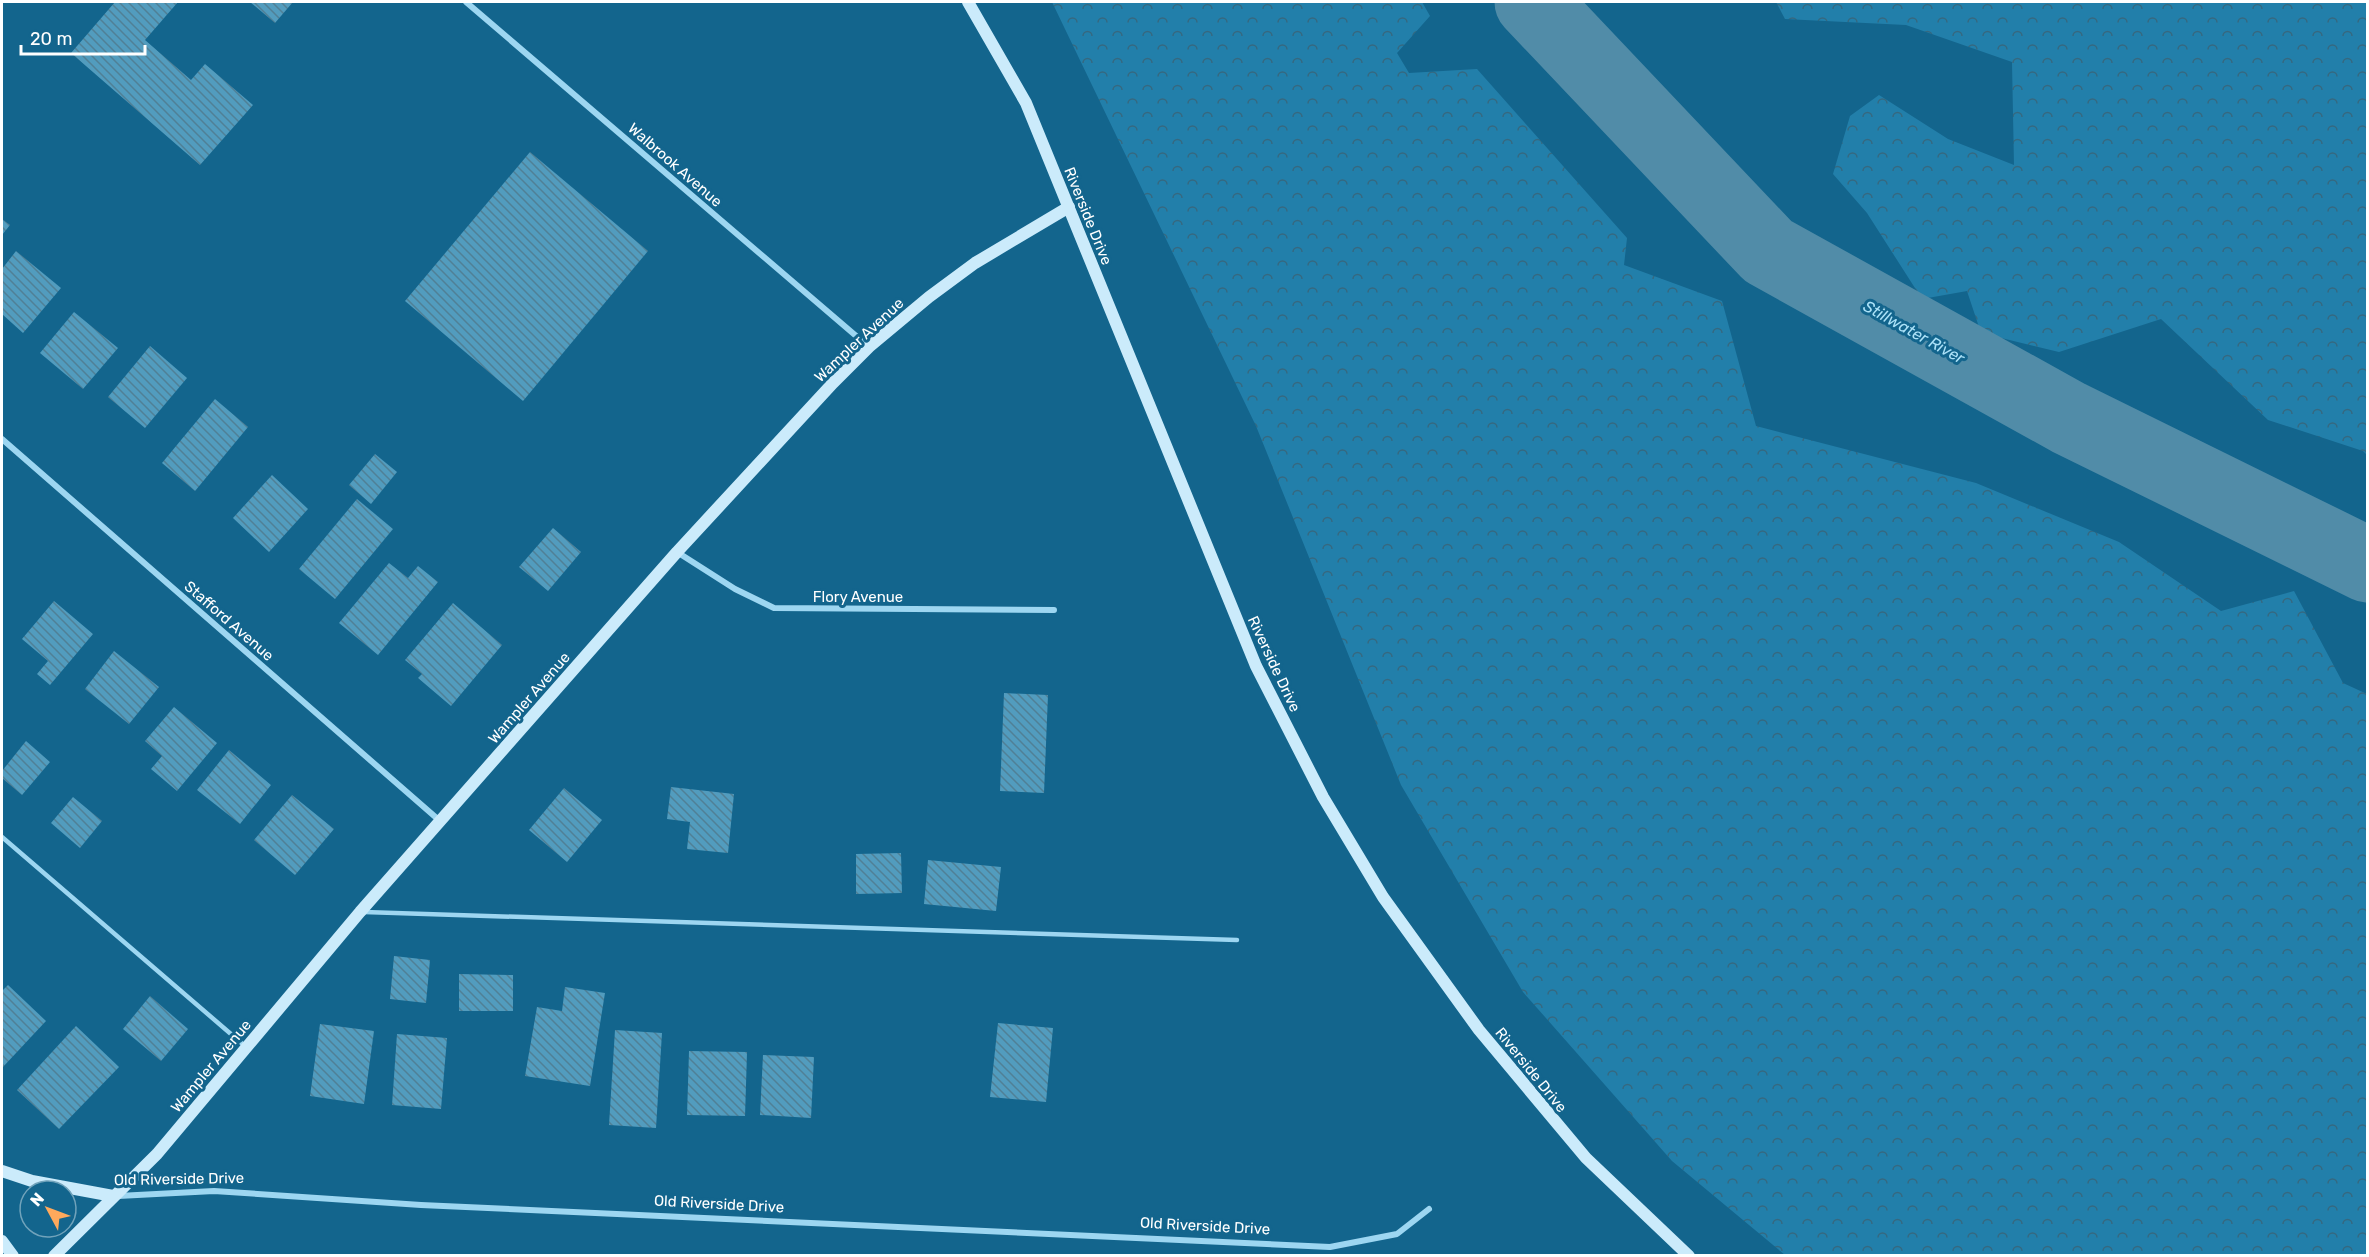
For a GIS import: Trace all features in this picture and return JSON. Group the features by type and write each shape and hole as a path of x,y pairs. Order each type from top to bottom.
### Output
{"street":[{"name":"Walbrook Avenue","path":"466,2 869,347"},
{"name":"Riverside Drive","path":"968,2 1026,103 1256,666 1323,796 1383,897 1479,1030 1586,1158 1689,1256"},
{"name":"Wampler Avenue","path":"54,1256 112,1196 157,1154 360,912 677,552 832,382 869,347 929,297 975,263 1069,207"},
{"name":"Stafford Avenue","path":"2,439 440,821"},
{"name":"Flory Avenue","path":"677,552 735,589 774,608 1054,610"},
{"name":"Old Riverside Drive","path":"2,1171 33,1181 112,1196 214,1191 433,1206 1330,1247 1397,1234 1429,1209"},
{"path":"2,1241 13,1256"}],"lane":[{"path":"2,837 246,1047"},
{"path":"360,912 1237,939"}],"green space":[{"path":"1052,2 1422,2 1430,16 1397,53 1409,73 1477,69 1627,238 1624,265 1722,301 1756,426 1976,483 2119,542 2221,611 2294,591 2343,683 2367,694 2367,1255 1785,1255 1672,1161 1523,992 1401,785 1256,426"},
{"path":"1776,2 2367,2 2367,455 2363,451 2268,420 2161,319 2059,352 1981,333 1967,291 1922,299 1867,213 1833,174 1850,116 1879,95 1948,139 2014,165 2012,62 1906,25 1785,19"}],"building":[{"path":"115,2 178,2 145,40 191,80 205,64 253,105 200,165 71,53"},
{"path":"250,2 293,2 275,23"},
{"path":"530,152 648,251 523,401 405,301"},
{"path":"2,219 10,225 2,235"},
{"path":"16,251 61,288 23,333 2,314 2,269"},
{"path":"74,312 118,348 83,389 40,353"},
{"path":"150,346 187,378 145,428 108,397"},
{"path":"215,399 248,427 195,491 162,463"},
{"path":"375,454 397,472 371,504 349,485"},
{"path":"272,475 308,509 269,552 233,518"},
{"path":"357,499 393,529 335,599 299,569"},
{"path":"553,528 581,552 548,591 519,567"},
{"path":"389,563 408,578 418,566 438,582 378,655 339,623"},
{"path":"54,601 93,634 50,685 37,674 48,661 22,639"},
{"path":"453,603 502,645 451,706 418,678 422,674 405,660"},
{"path":"114,651 159,687 129,724 85,689"},
{"path":"1004,693 1048,695 1044,793 1000,791"},
{"path":"174,707 217,743 177,791 151,769 162,756 145,741"},
{"path":"26,741 50,762 22,795 2,778 2,771"},
{"path":"229,750 271,785 240,824 197,790"},
{"path":"671,787 734,794 728,853 687,849 690,822 667,819"},
{"path":"564,788 602,820 567,862 529,830"},
{"path":"292,795 334,829 295,875 254,840"},
{"path":"73,797 102,821 80,848 51,823"},
{"path":"901,853 902,893 856,894 856,854"},
{"path":"928,860 1001,867 996,911 924,904"},
{"path":"394,956 430,960 426,1003 390,999"},
{"path":"459,974 513,975 513,1011 459,1011"},
{"path":"8,985 46,1021 2,1068 2,991"},
{"path":"565,987 605,993 590,1086 525,1076 537,1007 562,1011"},
{"path":"150,996 188,1029 161,1061 123,1029"},
{"path":"998,1023 1053,1028 1046,1102 990,1097"},
{"path":"320,1024 374,1031 364,1104 310,1096"},
{"path":"76,1026 119,1067 59,1129 17,1090"},
{"path":"615,1030 662,1033 656,1128 609,1125"},
{"path":"397,1034 447,1038 441,1109 392,1105"},
{"path":"689,1051 747,1052 745,1116 687,1115"},
{"path":"763,1055 814,1057 811,1118 760,1115"}],"waterway":[{"name":"Stillwater River","path":"1532,2 1768,251 2069,418 2368,565"}]}
